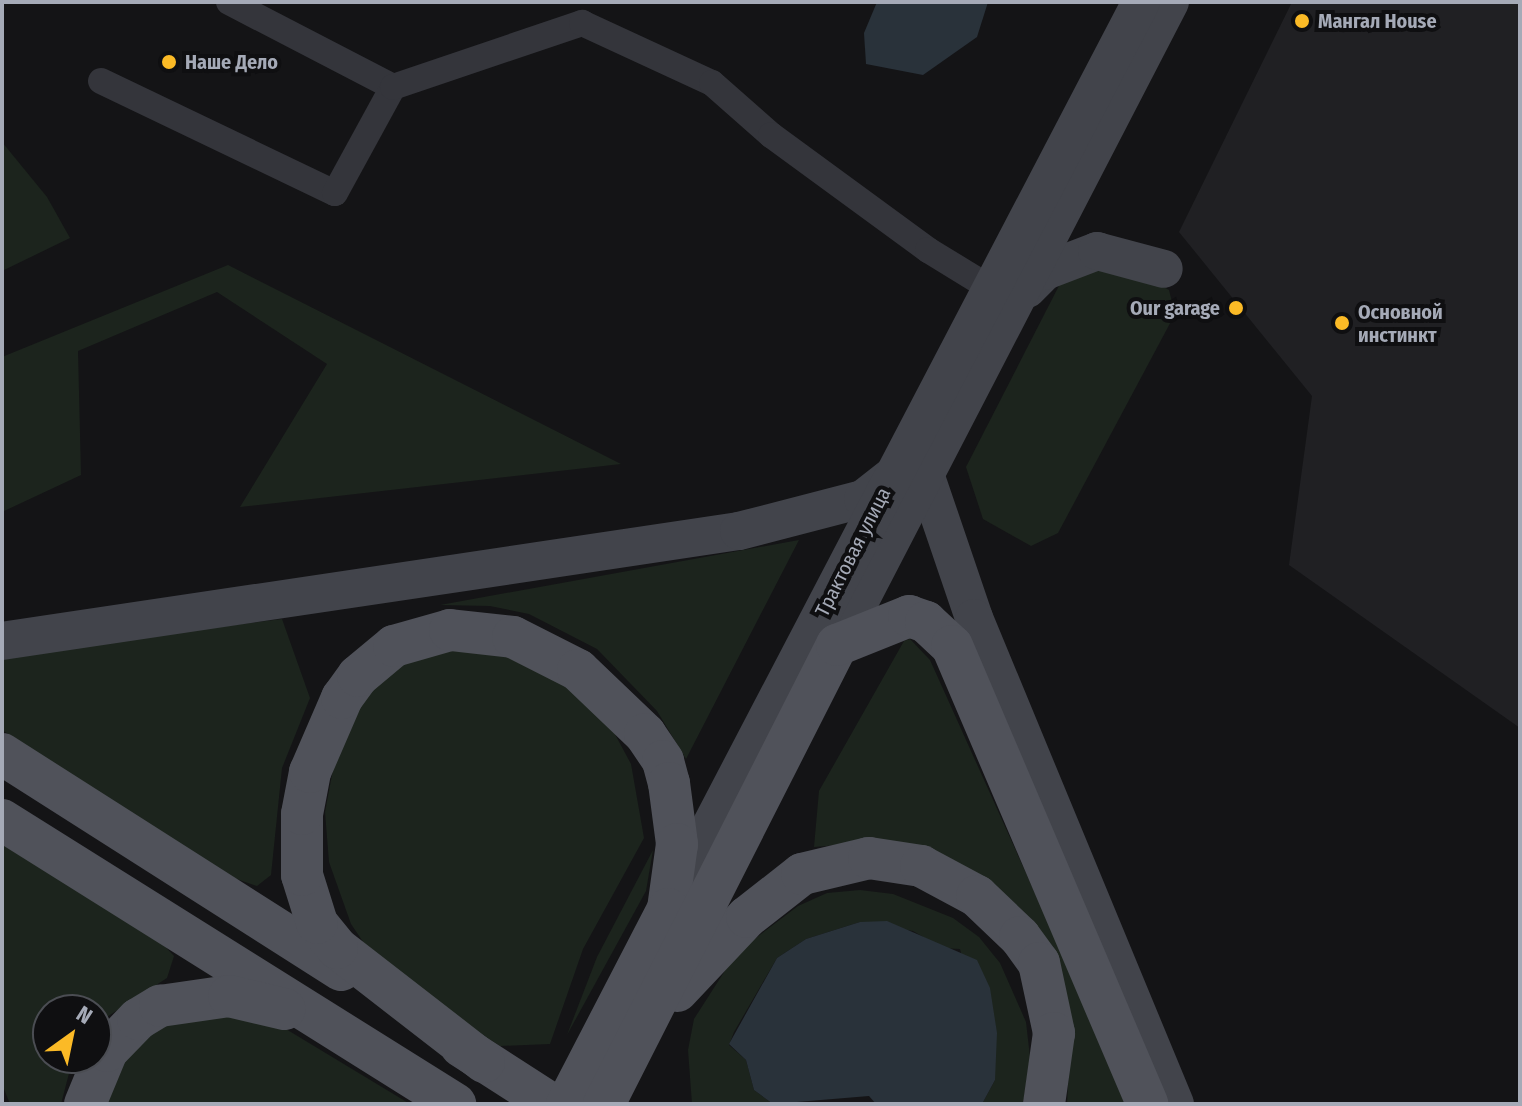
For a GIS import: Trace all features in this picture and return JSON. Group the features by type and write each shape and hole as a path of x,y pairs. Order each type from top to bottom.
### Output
{"main road":[{"name":"Трактовая улица","path":"567,1104 668,909 909,475 1003,294 1141,2"},
{"name":"Трактовая улица","path":"1003,294 1170,2"},
{"path":"1003,294 1045,271 1097,251 1164,269"},
{"name":"Трактовая улица","path":"604,1104 837,645 909,475"},
{"path":"2,641 739,531 863,499 909,475 974,618 1175,1104"},
{"path":"837,645 909,616 926,622 952,646 1147,1104"},
{"path":"484,1062 337,948 317,923 306,894 302,814 316,750 342,698 377,659 427,634 483,632 537,645 600,688 663,761 676,813 677,844 668,909"},
{"path":"2,754 551,1104"},
{"path":"2,820 455,1104"},
{"path":"636,1042 710,955 780,888 822,865 869,858 897,861 946,877 977,896 1020,937 1039,963 1054,1033 1044,1104"},
{"path":"85,1104 107,1051 138,1019 172,1003 216,996 284,1009 455,1104"}],"street":[{"path":"229,2 393,87"},
{"path":"101,81 335,193 393,87 587,12 712,83 771,135 928,250 1003,294"}],"shaded area":[{"path":"877,2 988,2 977,37 923,75 866,64 864,33"},
{"path":"1292,2 1520,2 1520,728 1289,565 1312,396 1179,232"},
{"path":"2,142 47,197 70,238 2,271"},
{"path":"1118,263 1169,290 1175,314 1058,533 1031,546 983,519 966,467 1065,274"},
{"path":"228,265 621,464 240,507 327,364 217,292 78,351 81,475 2,512 2,357"},
{"path":"799,540 686,759 657,711 597,649 529,614 490,606 440,605"},
{"path":"282,619 310,698 282,768 271,875 257,886 228,876 2,730 2,655"},
{"path":"910,639 930,660 1130,1104 1067,1104 1071,1025 1056,963 851,844 814,847 819,791 904,641"},
{"path":"439,650 509,655 575,692 610,725 631,764 644,838 583,949 550,1044 500,1046 425,998 370,952 351,924 329,862 325,812 338,743 375,685 405,663"},
{"path":"2,839 160,941 174,956 167,978 112,1014 112,994 32,994 32,1074 69,1074 61,1104 10,1104 2,1084"},
{"path":"653,850 646,891 567,1035 597,957"},
{"path":"860,890 893,894 953,918 979,937 1000,963 1026,1022 1030,1057 1023,1104 982,1104 995,1080 960,949 942,948 913,931 860,922 806,939 777,958 734,1032 729,1045 746,1060 754,1090 773,1104 692,1104 688,1050 694,1019 726,969 748,944 798,906 827,893"},
{"path":"887,921 977,960 990,988 997,1033 995,1080 982,1104 876,1104 869,1096 773,1104 754,1090 746,1060 729,1044 777,958 806,939 860,922"},
{"path":"205,1010 271,1020 410,1104 96,1104 141,1037"}],"place":[{"name":"Мангал House","path":"1302,21"},
{"name":"Наше Дело","path":"169,62"},
{"name":"Our garage","path":"1236,308"},
{"name":"Основной инстинкт","path":"1342,323"}]}
